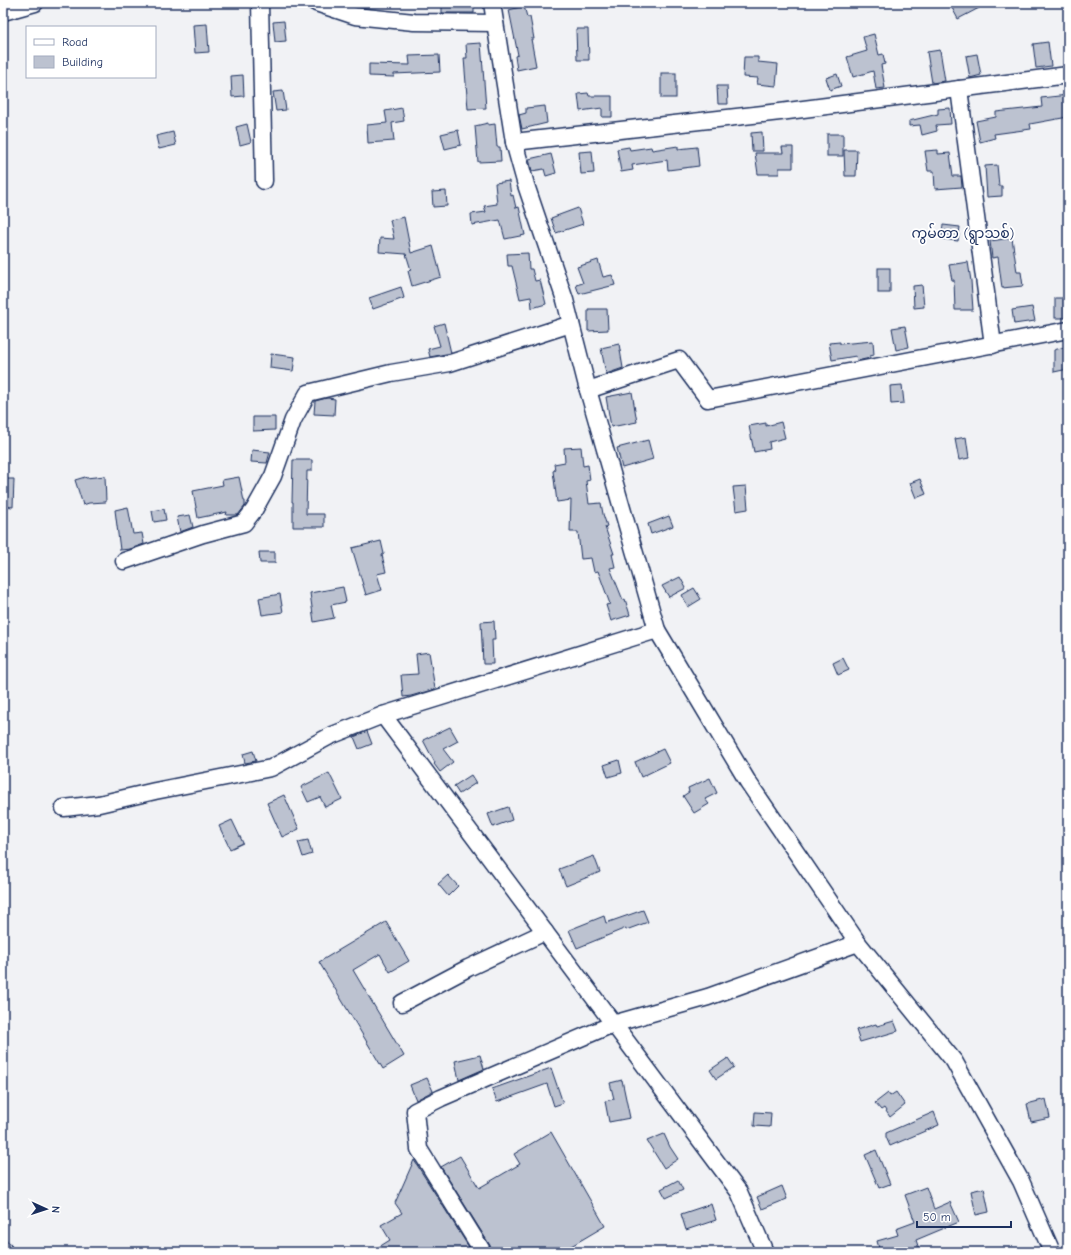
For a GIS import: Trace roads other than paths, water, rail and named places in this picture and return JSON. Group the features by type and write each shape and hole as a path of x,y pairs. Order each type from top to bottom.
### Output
{"street":[{"path":"3,12 35,3"},
{"path":"260,3 264,181"},
{"path":"316,3 356,16 414,22 496,23"},
{"path":"492,3 514,142 526,185 565,300 588,390 657,630 748,782 858,943 954,1061 1021,1182 1052,1252"},
{"path":"514,142 780,112 1068,75"},
{"path":"959,89 992,345"},
{"path":"124,561 203,534 244,523 254,510 273,476 293,420 308,393 391,373 450,363 572,324"},
{"path":"588,390 679,360 708,399 1068,330"},
{"path":"64,808 99,804 155,791 271,768 330,736 384,715 657,630"},
{"path":"384,715 739,1192 765,1252"},
{"path":"402,1003 468,968 545,932"},
{"path":"483,1252 419,1149 415,1111 441,1098 613,1024 708,997 858,943"}],"district":[{"name":"ကွမ်တာ (ရွာသစ်)","path":"963,233"}]}
